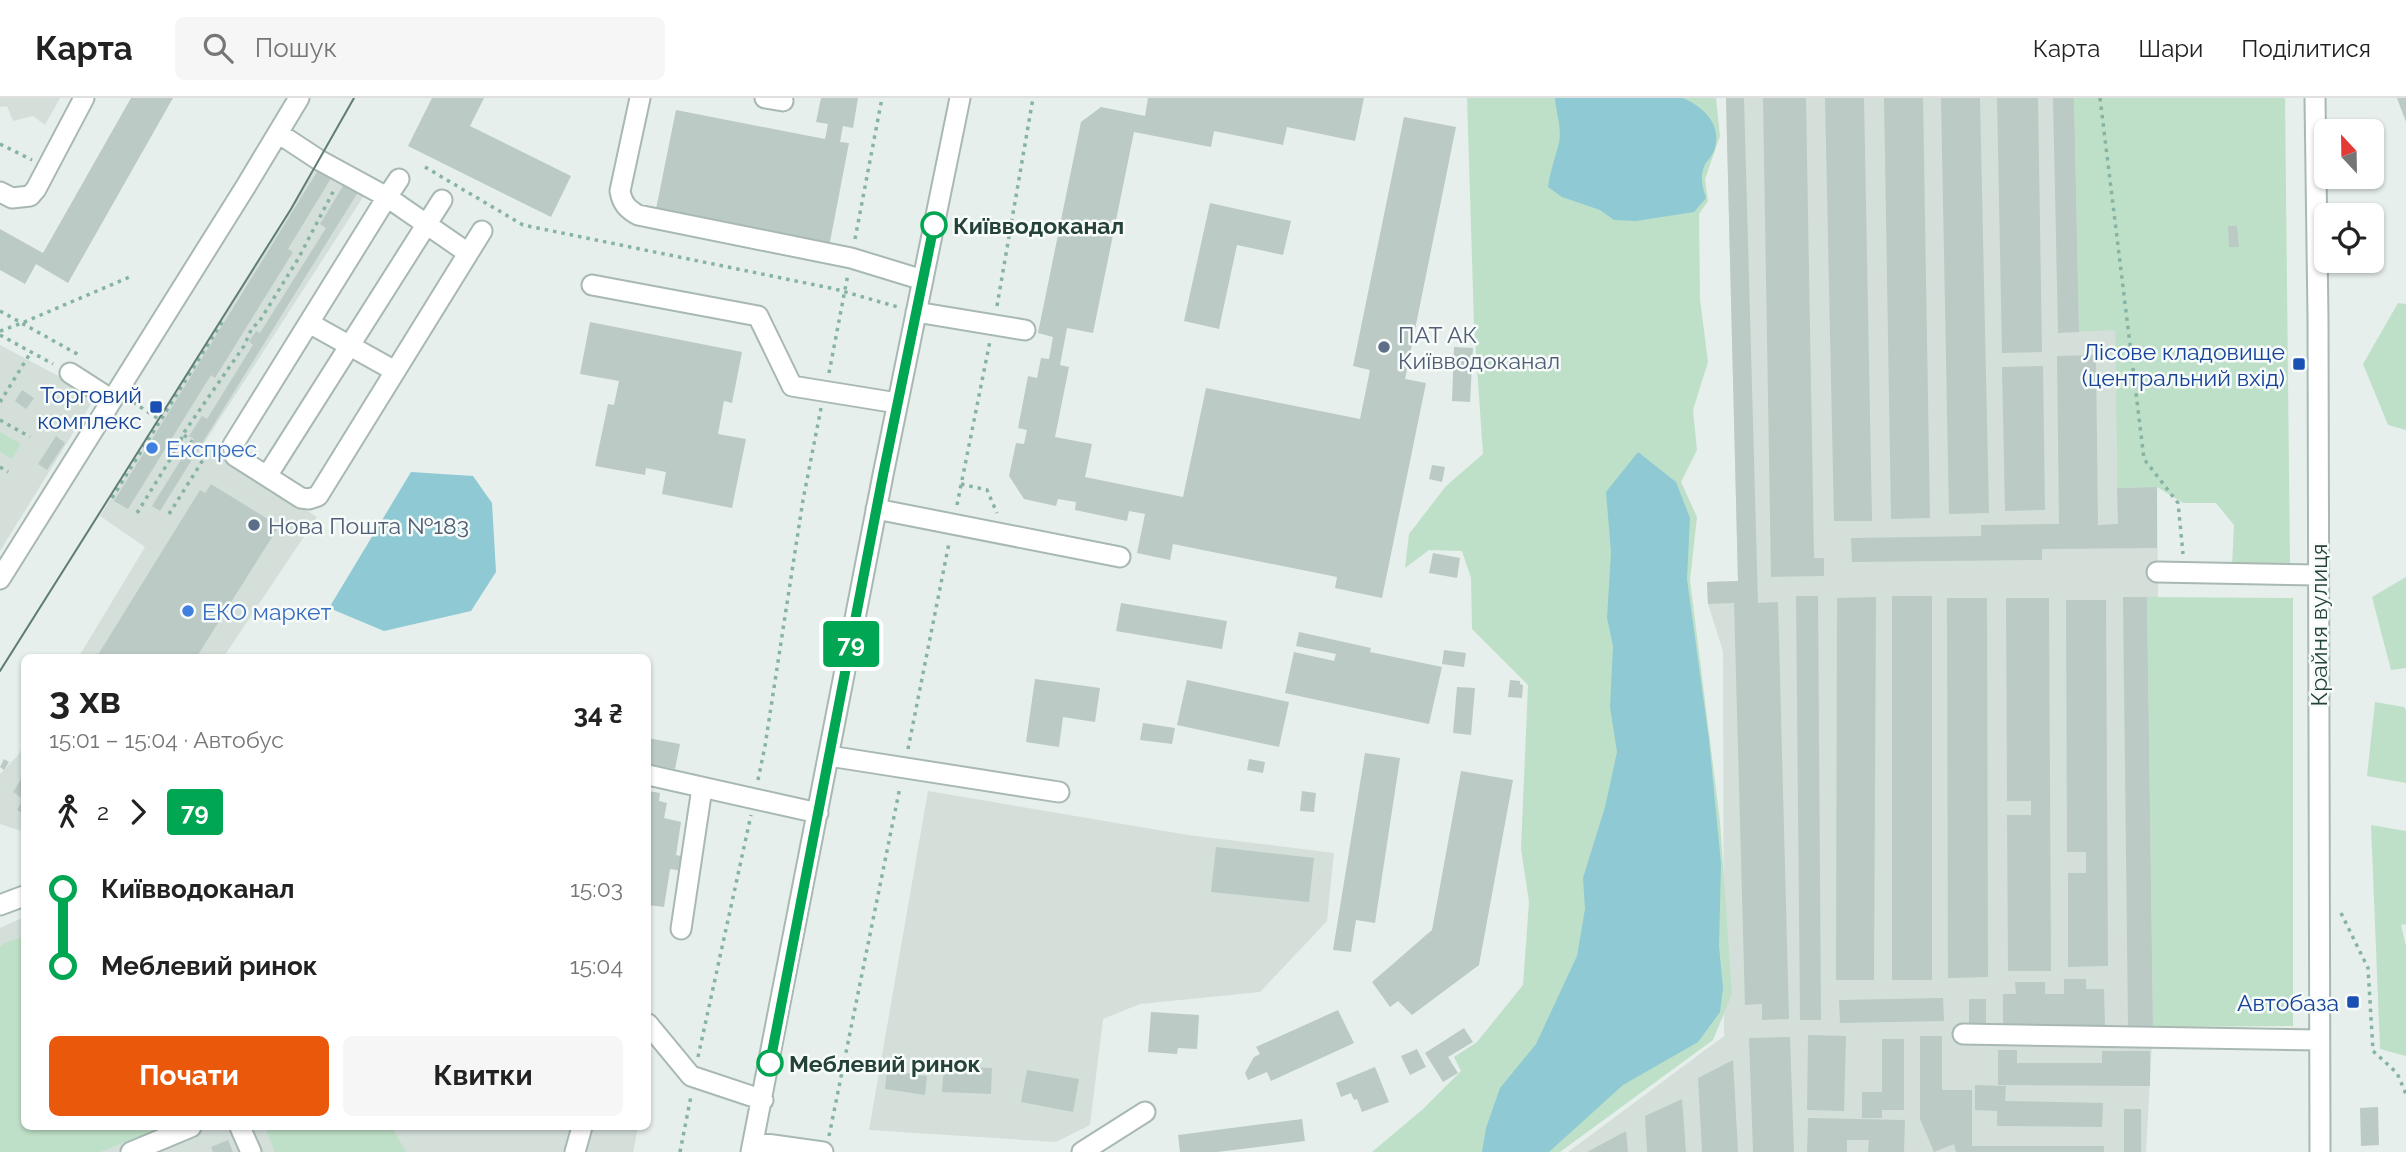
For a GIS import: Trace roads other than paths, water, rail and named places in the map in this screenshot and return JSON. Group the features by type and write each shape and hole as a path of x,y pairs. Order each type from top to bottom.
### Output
{"street":[{"path":"0,192 12,198 30,196 84,98"},
{"path":"0,579 299,98"},
{"path":"640,98 621,180 621,200 629,210 638,215 851,258 923,280"},
{"path":"826,1145 752,1147 897,403 960,98"},
{"name":"Крайня вулиця","path":"2315,98 2320,1152"},
{"path":"278,133 387,197 468,253"},
{"path":"399,179 233,446 235,456 301,498 318,496 481,231"},
{"path":"267,476 442,201"},
{"path":"592,285 758,316 792,386 897,403"},
{"path":"916,312 1025,330"},
{"path":"309,323 395,371"},
{"path":"71,373 112,400"},
{"path":"876,509 1120,557"},
{"path":"2157,572 2318,575"},
{"path":"829,756 1059,792"},
{"path":"651,776 818,813"},
{"path":"681,929 702,788"},
{"path":"0,905 21,896"},
{"path":"651,1027 694,1077 763,1100"},
{"path":"1963,1034 2319,1040"},
{"path":"1083,1152 1145,1112"},
{"path":"131,1152 184,1130"},
{"path":"241,1130 251,1152"},
{"path":"575,1152 581,1130"}],"water":[{"path":"1555,98 1683,98 1698,106 1710,118 1716,133 1714,151 1702,173 1706,198 1694,212 1636,221 1614,220 1600,210 1562,197 1548,187 1560,137"},
{"path":"1638,452 1676,482 1690,518 1687,579 1709,740 1721,863 1719,946 1723,988 1720,1012 1698,1042 1623,1085 1549,1152 1482,1152 1486,1128 1500,1088 1536,1044 1577,956 1585,909 1583,878 1605,807 1617,752 1610,707 1613,646 1607,618 1611,552 1606,492"},
{"path":"411,472 473,476 492,503 496,572 471,611 384,631 329,608"}],"tram line":[{"path":"0,671 291,209 354,98"}],"place":[{"name":"Київводоканал","path":"934,225"},
{"name":"ПАТ АК Київводоканал","path":"1384,347"},
{"name":"Лісове кладовище (центральний вхід)","path":"2299,364"},
{"name":"Торговий комплекс","path":"156,407"},
{"name":"Експрес","path":"152,448"},
{"name":"Нова Пошта №183","path":"254,525"},
{"name":"ЕКО маркет","path":"188,611"},
{"name":"Автобаза","path":"2353,1002"},
{"name":"Меблевий ринок","path":"770,1063"}]}
